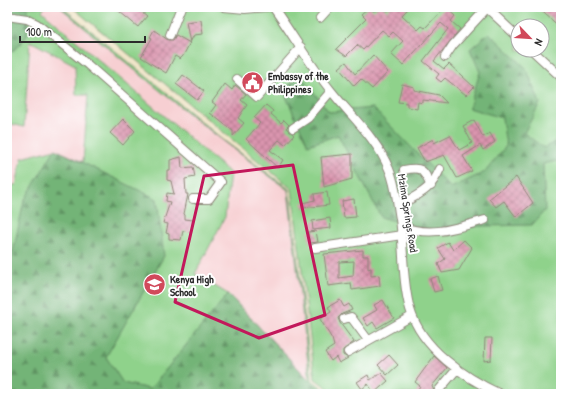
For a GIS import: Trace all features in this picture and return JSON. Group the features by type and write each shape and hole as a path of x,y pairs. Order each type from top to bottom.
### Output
{"street":[{"path":"170,35 181,7"},
{"path":"224,7 245,9 267,7"},
{"name":"Mzima Springs Road","path":"273,7 331,91 377,145 390,170 401,226 406,289 412,316 420,331 446,360 500,394"},
{"path":"320,18 330,7"},
{"path":"445,57 454,44 486,7 510,30"},
{"path":"7,16 27,19 37,24 88,66 221,182 209,199 193,199"},
{"path":"237,79 257,97 301,47"},
{"path":"541,58 561,77"},
{"path":"293,128 308,118 331,91"},
{"path":"404,170 420,168 423,170 431,186"},
{"path":"398,206 431,186 440,169"},
{"path":"401,226 421,232 438,232 485,220"},
{"path":"316,248 402,235"},
{"path":"348,352 412,316"},
{"path":"344,319 351,317 368,340"},
{"path":"439,390 457,368"}],"highlighted area":[{"path":"293,165 325,315 259,338 175,302 204,176"}],"shaded area":[{"name":"Kenya High School","path":"7,7 62,7 227,143 289,189 312,380 330,394 7,394"}],"green space":[{"name":"Kenya High School","path":"7,7 45,7 42,11 230,173 225,217 195,274 228,294 310,381 288,190 172,101 60,7 62,7 227,143 289,189 312,380 330,394 7,394 7,185 16,185 22,158 55,149 83,162 88,95 76,95 75,65 30,41 24,127 7,123"},
{"path":"7,7 28,7 27,36 13,51 7,46"},
{"path":"72,7 561,7 561,394 336,394 315,379 292,189"},
{"path":"489,33 510,53 510,58 515,58 526,68 540,103 524,133 544,148 561,138 561,160 543,164 545,210 532,225 483,226 427,230 381,217 338,135 308,145 283,90 301,76 329,112 373,108 451,188 485,172 506,146 502,118 469,108 480,72 470,49"},
{"path":"55,149 157,199 164,256 106,357 123,383 150,389 228,294 311,382 326,394 7,394 7,251 13,252 24,201"}],"building":[{"path":"114,7 136,7 147,16 138,27"},
{"path":"369,7 374,11 378,7 383,7 387,11 391,7 410,7 402,15 418,30 422,26 425,28 445,7 455,16 451,21 460,29 434,61 444,69 449,64 474,87 466,95 445,78 441,82 436,78 439,74 423,61 448,29 441,23 403,65 391,54 403,41 393,32 389,36 382,30 363,50 357,45 346,56 336,49 366,19 361,14"},
{"path":"537,7 556,7 561,11 561,28"},
{"path":"201,20 203,34 194,35 190,43 186,22"},
{"path":"154,30 168,40 173,40 176,35 190,43 180,59 175,56 166,73 141,57 152,38 150,37"},
{"path":"373,55 388,72 372,89 361,79 354,86 339,68 346,62 355,74"},
{"path":"183,75 204,91 197,100 176,84"},
{"path":"225,84 232,90 235,85 246,94 241,100 247,105 238,118 244,123 233,136 233,131 210,113 216,105 212,102"},
{"path":"402,84 414,87 414,90 439,95 447,103 423,100 423,103 418,102 417,109 407,107 407,103 398,102"},
{"path":"266,105 273,111 271,114 281,123 284,120 289,125 286,128 294,135 285,145 279,140 270,150 283,160 278,168 246,139 260,123 254,118"},
{"path":"123,119 135,131 123,145 110,133"},
{"path":"474,120 483,137 490,133 495,142 483,150 480,145 463,156 472,171 457,178 444,155 425,162 417,148 433,139 434,143 450,135 459,150 472,143 463,126"},
{"path":"352,154 352,179 324,187 321,157"},
{"path":"181,157 182,168 193,167 195,177 185,179 186,194 188,194 184,214 185,219 193,220 191,232 183,231 181,240 169,239 169,234 166,233 168,224 163,223 170,202 166,201 167,193 174,194 171,181 167,180 167,170 170,170 170,160"},
{"path":"516,177 533,203 516,217 504,201 496,207 489,199"},
{"path":"327,192 329,205 303,208 302,203 315,200 314,194"},
{"path":"354,199 356,217 344,218 342,201"},
{"path":"330,218 331,228 313,230 312,221"},
{"path":"316,231 318,242 310,243 308,232"},
{"path":"464,240 472,248 459,270 442,273 438,264 445,259 438,248 448,242 453,250"},
{"path":"363,250 363,256 368,256 368,269 371,268 371,276 379,275 380,286 352,290 351,283 328,286 324,254","holes":["354,261 353,276 339,278 339,262"]},
{"path":"438,276 442,290 434,292 430,279"},
{"path":"340,300 344,307 349,304 352,310 342,314 338,318 354,342 343,350 343,355 348,358 339,363 336,357 331,361 325,352 334,346 332,339 320,319 331,312 328,307"},
{"path":"383,300 394,318 377,328 373,322 368,326 363,318 377,310 374,305"},
{"path":"485,338 492,338 491,360 484,361"},
{"path":"389,355 398,365 387,375 378,365"},
{"path":"434,356 447,368 432,386 435,394 415,394 420,386 415,382"},
{"path":"381,373 388,381 374,393 368,384 362,389 357,382 368,375 370,380"}],"place":[{"name":"Embassy of the Philippines","path":"252,82"},
{"name":"Kenya High School","path":"154,285"}]}
